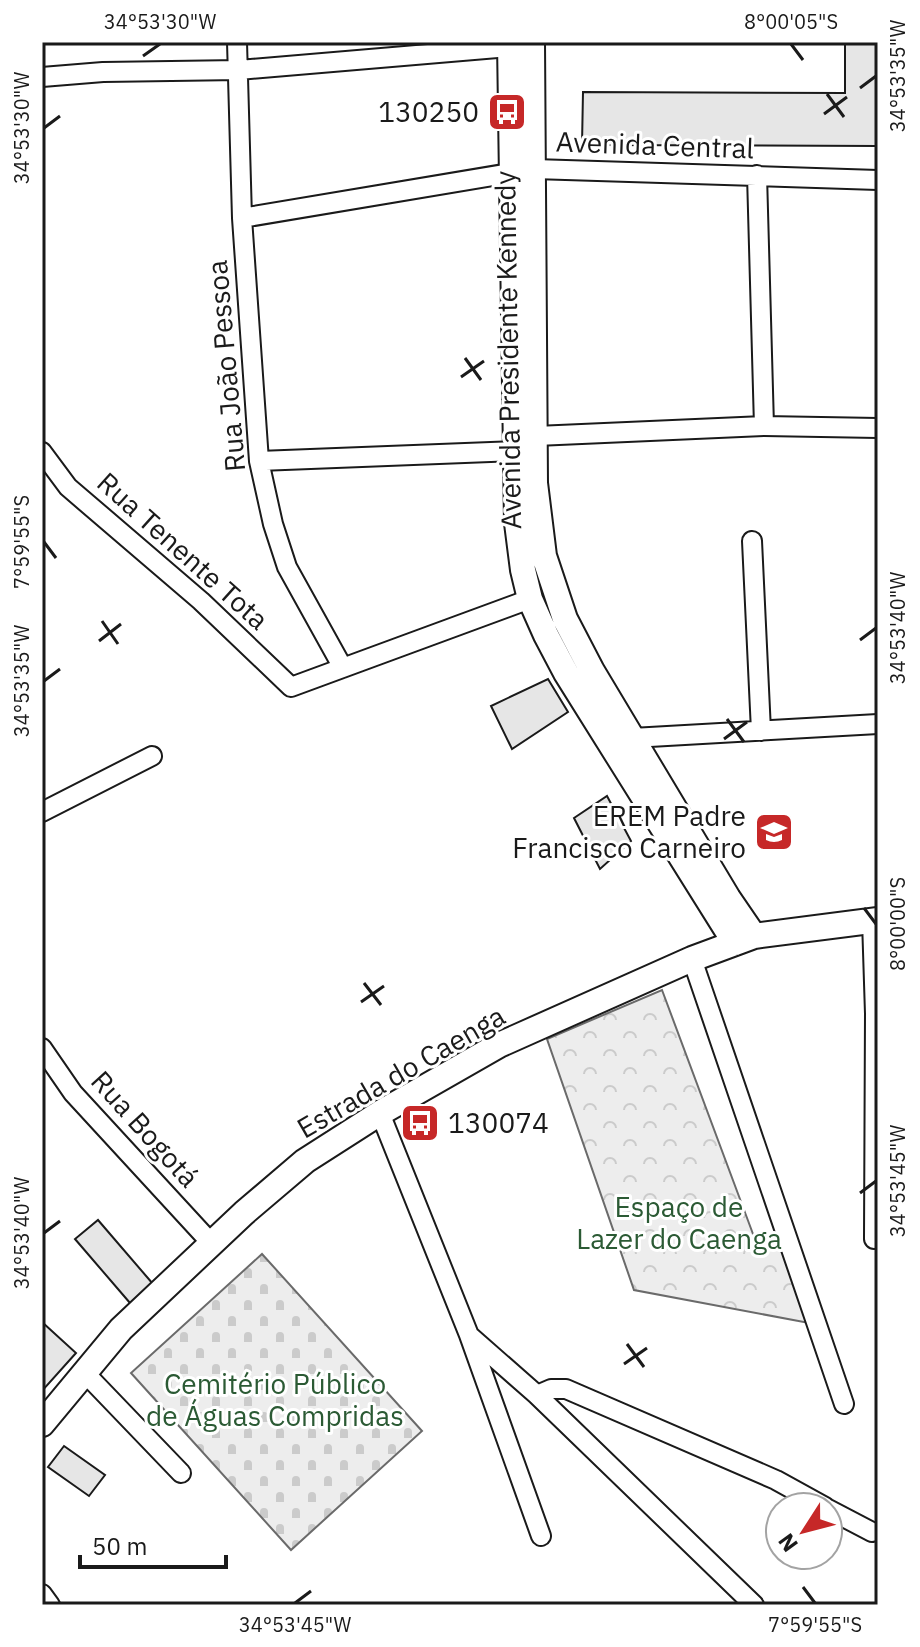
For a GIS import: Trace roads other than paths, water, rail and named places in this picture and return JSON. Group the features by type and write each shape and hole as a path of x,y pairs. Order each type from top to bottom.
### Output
{"main road":[{"name":"Avenida Presidente Kennedy","path":"518,44 536,436 535,483 544,556 565,619 592,671 728,898 745,939"},
{"name":"Avenida Presidente Kennedy","path":"523,172 517,523 530,599 566,673 745,939"},
{"name":"Estrada do Caenga","path":"42,1424 121,1329 212,1244 305,1161 380,1113 499,1045 692,959 745,939 875,920"}],"street":[{"name":"Rua João Pessoa","path":"237,42 242,218 259,461 273,524 287,567 343,668"},
{"path":"42,77 103,72 239,70 518,44"},
{"name":"Avenida Central","path":"242,218 523,172 878,180"},
{"path":"757,175 764,426"},
{"path":"536,436 764,426 878,428"},
{"path":"259,461 516,451"},
{"name":"Rua Tenente Tota","path":"42,452 68,487 201,601 291,687 343,668"},
{"path":"752,541 761,731"},
{"path":"343,668 530,599"},
{"path":"632,738 878,724"},
{"path":"42,812 152,756"},
{"path":"874,1239 875,920"},
{"path":"692,959 844,1404"},
{"name":"Rua Bogotá","path":"42,1048 73,1093 212,1244"},
{"path":"380,1113 469,1335 541,1536"},
{"path":"469,1335 537,1395 754,1605"},
{"path":"84,1372 181,1473"},
{"path":"537,1395 551,1389 566,1389 796,1491"},
{"path":"844,1517 872,1532"},
{"path":"42,1594 50,1605"}],"place":[{"name":"130250","path":"507,112"},
{"name":"EREM Padre Francisco Carneiro","path":"774,832"},
{"name":"130074","path":"420,1123"}],"park label":[{"name":"Espaço de Lazer do Caenga","path":"679,1223"},
{"name":"Cemitério Público de Águas Compridas","path":"275,1400"}]}
